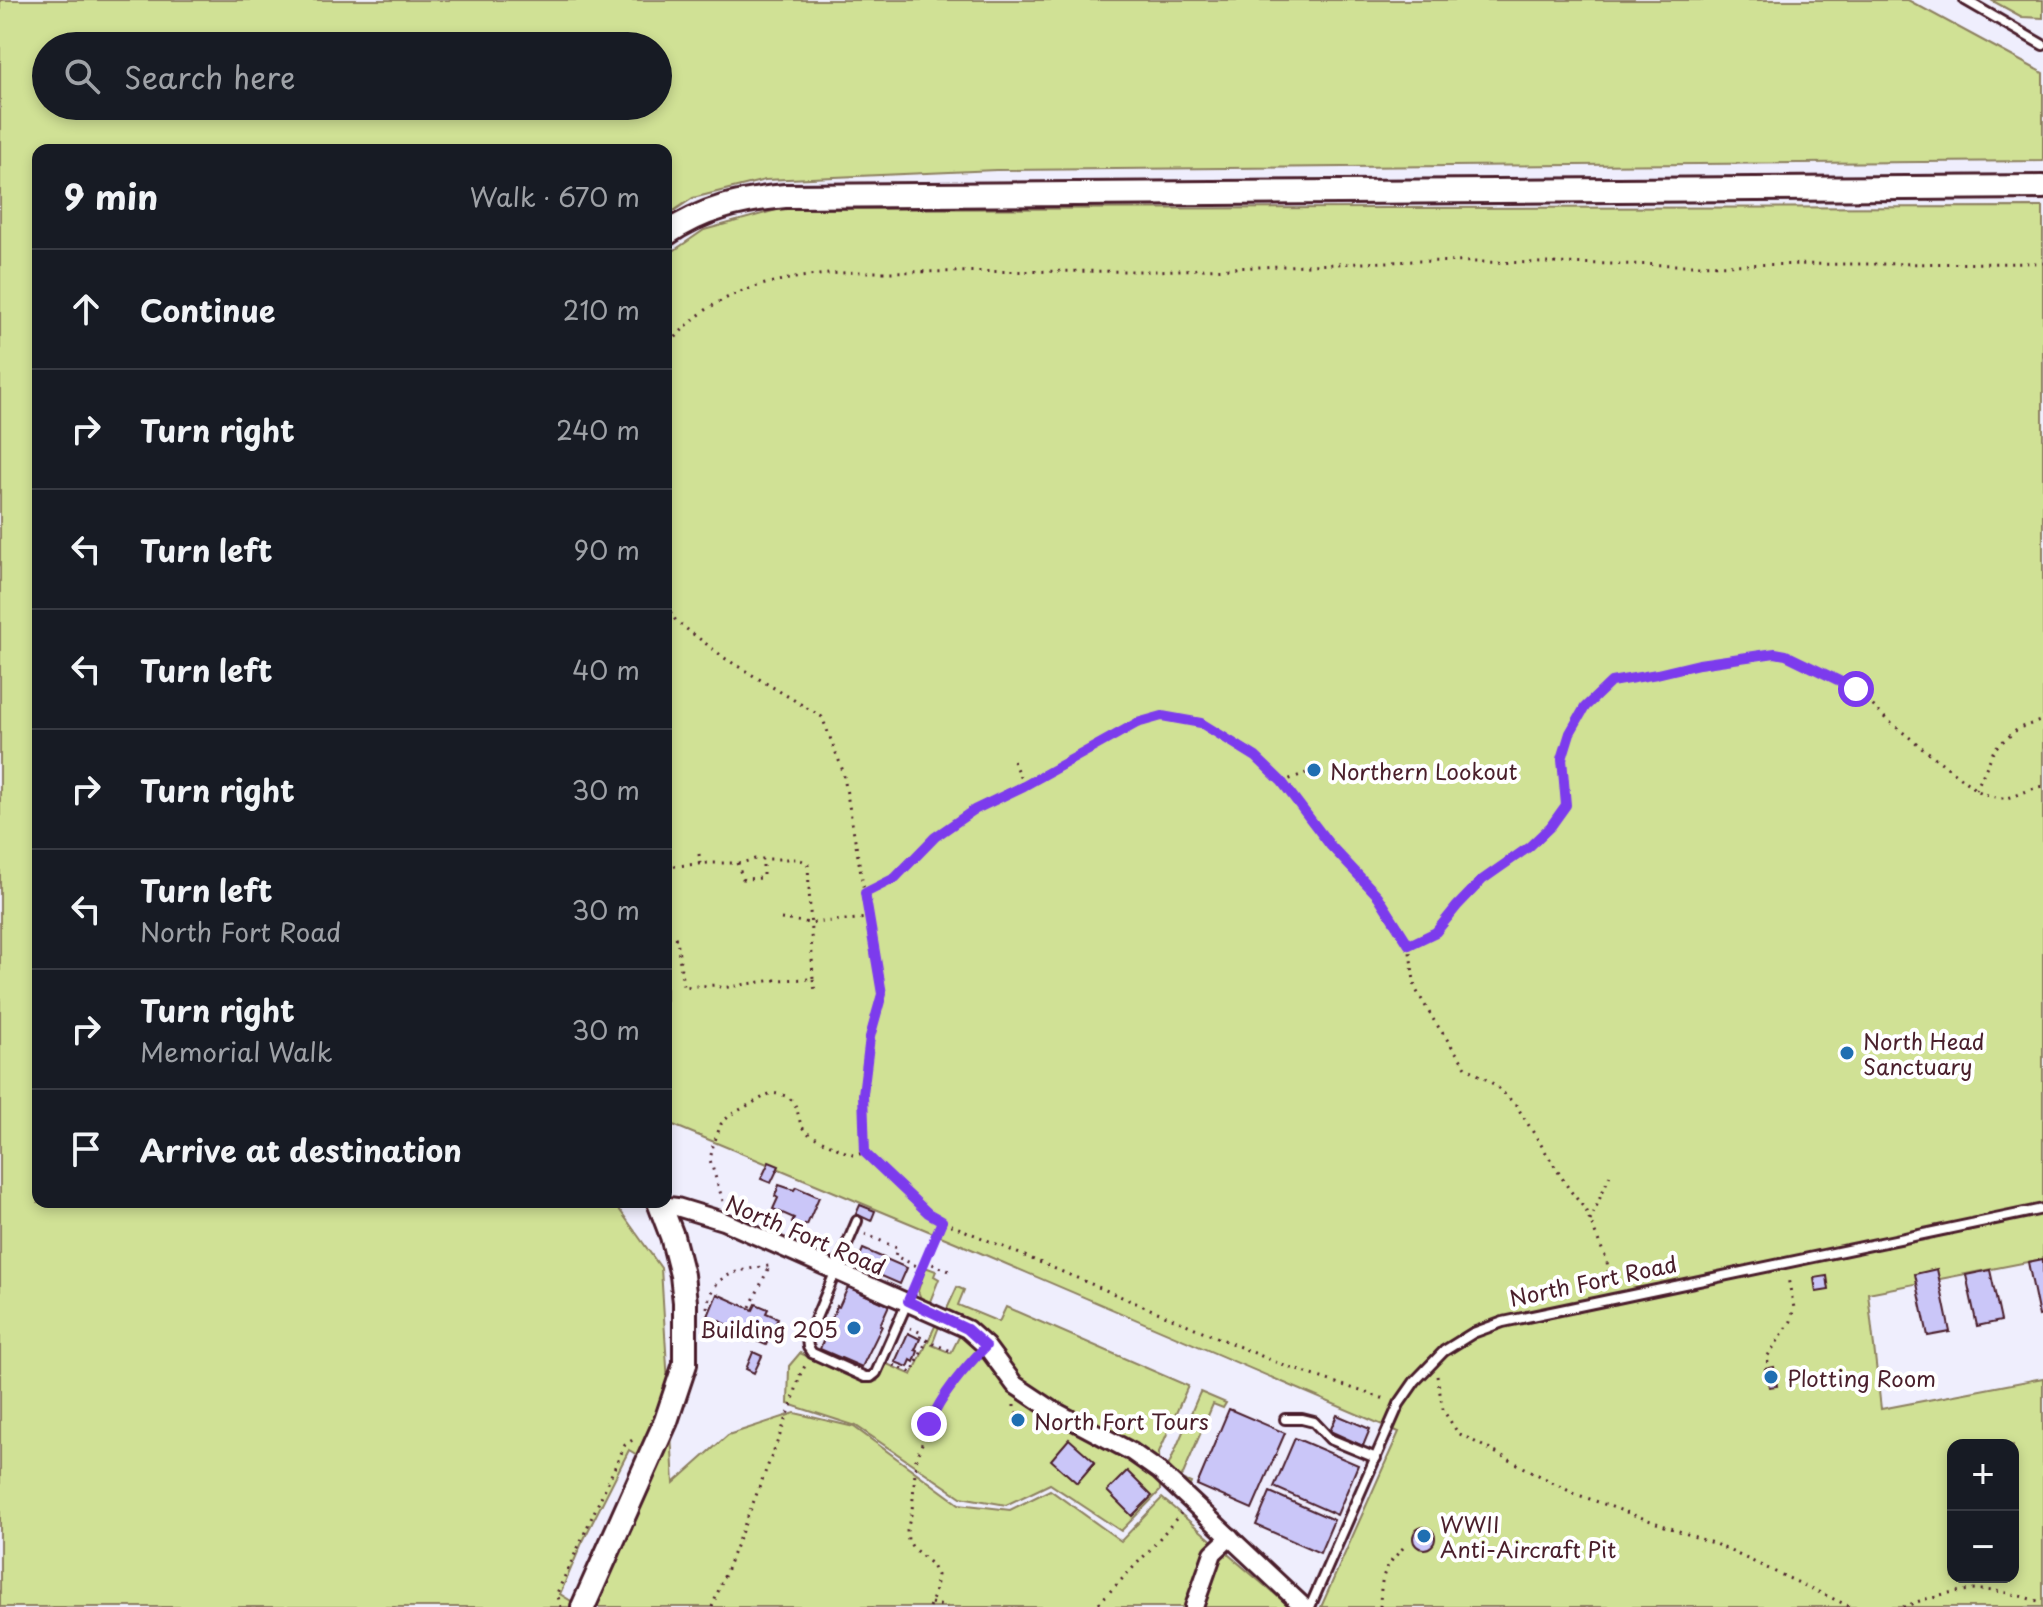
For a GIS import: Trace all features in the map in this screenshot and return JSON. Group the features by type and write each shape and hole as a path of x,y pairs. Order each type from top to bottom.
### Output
{"street":[{"path":"672,230 700,214 727,205 785,196 2043,187"},
{"name":"North Fort Road","path":"672,1206 723,1221 967,1329 986,1346 1015,1385 1051,1409 1132,1452 1159,1471 1307,1607"},
{"path":"583,1607 666,1421 685,1364 682,1275 661,1208"},
{"path":"1194,1607 1213,1553 1230,1537"}],"lane":[{"path":"1965,0 2043,45"},
{"name":"North Fort Road","path":"1307,1607 1399,1404 1415,1381 1444,1351 1473,1333 1503,1322 1612,1298 2043,1209"},
{"path":"856,1225 807,1339 812,1353 871,1377 876,1373 908,1301"},
{"path":"1285,1419 1314,1422 1330,1439 1376,1458"}],"path":[{"path":"672,341 701,311 740,291 816,274 1154,271 1414,261 1681,265 2043,263"},
{"path":"672,615 676,621 726,659 822,717 843,771 882,994 870,1037 863,1094 865,1153 928,1213 942,1221 1285,1366 1399,1404"},
{"path":"1409,945 1436,932 1482,880 1529,847 1551,826 1566,805 1562,759 1570,733 1585,707 1611,682 1699,664 1775,653 1786,655 1856,689 1886,719 1976,790 1990,797 2011,799 2043,786"},
{"path":"865,893 895,878 935,837 974,810 1137,723 1162,716 1201,723 1256,757 1282,782 1330,845 1378,896 1409,945 1415,988 1433,1019 1466,1067 1495,1085 1516,1105 1585,1209 1607,1261 1612,1298"},
{"path":"1976,790 1995,748 2019,728 2043,720"},
{"path":"1013,761 1024,786"},
{"path":"1282,782 1314,770"},
{"path":"699,854 700,864"},
{"path":"672,866 755,859 799,859 808,864 815,991"},
{"path":"737,863 743,879 763,878 763,859"},
{"path":"781,919 811,923 870,918"},
{"path":"672,938 677,938 683,987 716,985 722,988 774,980 813,979"},
{"path":"723,1221 723,1198 710,1160 713,1146 721,1124 730,1115 763,1096 779,1094 793,1101 800,1125 809,1136 854,1155 865,1153"},
{"path":"1590,1221 1612,1170"},
{"path":"908,1301 942,1221"},
{"path":"856,1225 897,1248 895,1256 922,1268"},
{"path":"925,1261 954,1273"},
{"path":"1768,1363 1767,1357 1791,1321 1794,1308 1785,1262"},
{"path":"707,1312 709,1293 725,1277 746,1269 769,1266 750,1307"},
{"path":"899,1367 912,1373 939,1315"},
{"path":"910,1328 922,1333 920,1338 951,1351"},
{"path":"947,1607 930,1605 937,1575 908,1540 916,1458 939,1403 986,1346"},
{"path":"712,1607 791,1407 800,1375 812,1353"},
{"path":"1434,1362 1443,1410 1458,1433 1573,1493 1715,1544 1851,1607"},
{"path":"1092,1607 1100,1605 1192,1501"},
{"path":"1380,1607 1381,1579 1389,1561 1407,1544"},
{"path":"1903,1607 1964,1590 1996,1591 2043,1602"}],"green space":[{"path":"0,0 1908,0 2043,73 2043,161 996,170 765,180 693,198 672,212 672,144 32,144 32,1208 618,1208 661,1268 674,1483 728,1435 795,1413 854,1427 959,1504 1010,1510 1050,1490 1121,1541 1162,1498 1290,1607 0,1607","holes":["629,1450 642,1458 573,1602 560,1594 581,1545"]},
{"path":"1991,0 2043,0 2043,18 2022,17"},
{"path":"2043,207 2043,1259 1868,1293 1881,1409 2043,1378 2043,1607 1321,1607 1399,1432 672,1124 672,252 704,230 780,209"},
{"path":"925,1267 936,1271 934,1276 939,1279 929,1304 922,1301 918,1291"},
{"path":"957,1287 964,1290 958,1305 999,1322 1006,1307 1188,1386 1159,1452 1160,1491 1121,1531 1050,1484 1006,1505 961,1497 856,1426 788,1404 789,1366 800,1353 865,1383 877,1381 887,1364 912,1375 937,1322 940,1324 932,1345 951,1353 960,1335 977,1349 991,1367 998,1350 975,1327 946,1311"},
{"path":"1200,1392 1226,1403 1223,1408 1213,1404 1181,1479 1191,1483 1188,1491 1167,1469"}],"building":[{"path":"769,1162 779,1166 771,1183 761,1179"},
{"path":"779,1185 794,1190 796,1187 819,1197 804,1228 792,1223 794,1218 773,1209"},
{"path":"860,1205 875,1211 871,1221 856,1214"},
{"path":"863,1249 907,1268 900,1284 856,1265"},
{"path":"2043,1259 2043,1315 2039,1316 2028,1262"},
{"path":"1937,1269 1950,1332 1928,1336 1915,1274"},
{"path":"1990,1270 2001,1321 1977,1326 1966,1275"},
{"path":"1827,1276 1829,1290 1816,1292 1814,1278"},
{"name":"Building 205","path":"848,1287 889,1305 862,1367 820,1349"},
{"path":"717,1294 753,1310 756,1304 778,1318 766,1345 708,1316"},
{"path":"908,1333 920,1339 914,1362 911,1360 908,1367 895,1362"},
{"path":"753,1352 762,1356 754,1373 746,1369"},
{"name":"Plotting Room","path":"1774,1367 1777,1386 1769,1387 1765,1369"},
{"path":"1229,1409 1285,1433 1252,1509 1197,1485"},
{"path":"1337,1415 1370,1429 1363,1446 1330,1431"},
{"path":"1295,1438 1358,1465 1337,1515 1274,1487"},
{"path":"1069,1439 1095,1462 1077,1483 1051,1460"},
{"path":"1127,1471 1152,1496 1132,1516 1107,1491"},
{"path":"1270,1492 1334,1520 1320,1553 1256,1525"},
{"name":"WWII Anti-Aircraft Pit","path":"1424,1527 1432,1530 1435,1538 1432,1546 1424,1549 1416,1546 1413,1538 1416,1530"}],"place":[{"name":"Northern Lookout","path":"1314,770"},
{"name":"North Head Sanctuary","path":"1847,1053"},
{"name":"Building 205","path":"854,1328"},
{"name":"Plotting Room","path":"1771,1377"},
{"name":"North Fort Tours","path":"1018,1420"},
{"name":"WWII Anti-Aircraft Pit","path":"1424,1536"}],"route":[{"path":"929,1424 955,1380 986,1346 967,1329 908,1301 942,1221 928,1213 865,1153 863,1094 870,1037 882,994 865,893 895,878 935,837 974,810 1137,723 1162,716 1201,723 1256,757 1282,782 1330,845 1378,896 1409,945 1436,932 1482,880 1529,847 1551,826 1566,805 1562,759 1570,733 1585,707 1611,682 1699,664 1775,653 1786,655 1856,689"}]}
